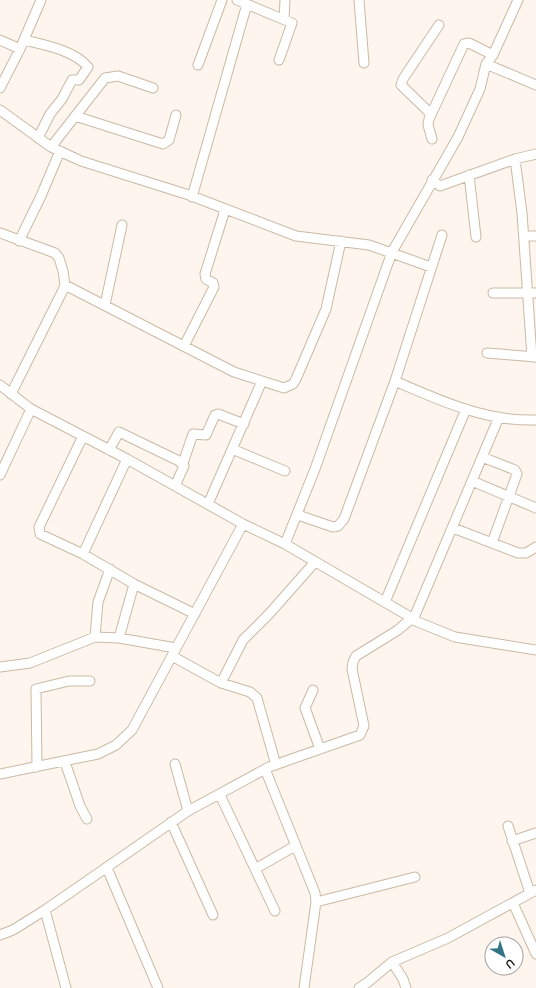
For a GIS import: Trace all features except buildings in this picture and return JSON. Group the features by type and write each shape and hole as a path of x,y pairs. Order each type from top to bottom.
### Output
{"street":[{"path":"0,88 20,49 41,0"},
{"path":"198,65 222,0"},
{"path":"237,0 284,19 292,24 279,60"},
{"path":"284,19 285,0"},
{"path":"359,0 364,63"},
{"path":"285,544 298,515 392,252 412,220 432,180 458,137 480,89 486,64 493,55 518,0"},
{"path":"192,197 247,4"},
{"path":"431,114 401,85 403,79 439,25"},
{"path":"0,40 20,49"},
{"path":"24,40 45,45 68,54 88,67 79,80 72,80 62,99 50,114 38,138"},
{"path":"432,139 428,125 431,114 466,42 493,55"},
{"path":"486,64 536,85"},
{"path":"51,147 105,78 109,76 118,76 152,88"},
{"path":"0,110 51,147 81,161 192,197 296,236 369,245 431,267"},
{"path":"75,116 164,144 169,140 176,115"},
{"path":"18,241 41,196 60,151"},
{"path":"432,180 440,186 515,159 536,154"},
{"path":"487,353 534,357 532,293 515,159"},
{"path":"469,175 476,237"},
{"path":"184,346 214,288 213,283 206,279 205,274 225,210"},
{"path":"105,305 122,225"},
{"path":"0,233 18,241 56,253 61,262 64,284 11,394"},
{"path":"298,515 333,526 342,524 395,381 442,235"},
{"path":"524,236 536,236"},
{"path":"64,284 234,372 284,388 293,384 326,309 341,241"},
{"path":"494,293 532,293"},
{"path":"208,504 262,381"},
{"path":"395,381 429,396 466,409 518,420 536,420"},
{"path":"0,385 31,409 127,459 243,524 285,544 413,619 455,636 536,650"},
{"path":"0,475 31,409"},
{"path":"385,602 466,409"},
{"path":"175,486 183,468 183,463 193,434 206,435 215,415 218,414 244,424"},
{"path":"0,935 13,930 44,910 107,868 188,810 265,769 358,736 363,732 364,726 352,668 353,662 362,652 413,619 499,417"},
{"path":"109,450 119,432 183,463"},
{"path":"83,436 38,531 42,536 83,554 134,584 194,614"},
{"path":"232,449 285,471"},
{"path":"482,457 516,471 510,497 492,543"},
{"path":"83,554 127,459"},
{"path":"472,481 536,508"},
{"path":"0,774 65,762 108,750 132,730 243,524"},
{"path":"452,528 518,553 526,553 536,547"},
{"path":"221,682 243,640 269,614 315,562"},
{"path":"95,637 98,602 110,569"},
{"path":"119,638 134,584"},
{"path":"0,667 40,660 95,637 119,638 174,652 221,682 250,692 257,698 276,765"},
{"path":"37,767 36,689 69,682 90,681"},
{"path":"313,690 305,708 320,749"},
{"path":"65,762 80,806 87,819"},
{"path":"175,764 188,810"},
{"path":"265,769 312,885 316,902 304,988"},
{"path":"220,794 275,911"},
{"path":"171,822 213,915"},
{"path":"359,988 392,962 448,938 533,891 512,841 508,826"},
{"path":"512,841 536,833"},
{"path":"255,869 295,846"},
{"path":"107,868 158,988"},
{"path":"316,902 415,877"},
{"path":"513,903 535,949"},
{"path":"44,910 66,988"},
{"path":"392,962 403,979 406,988"}]}
